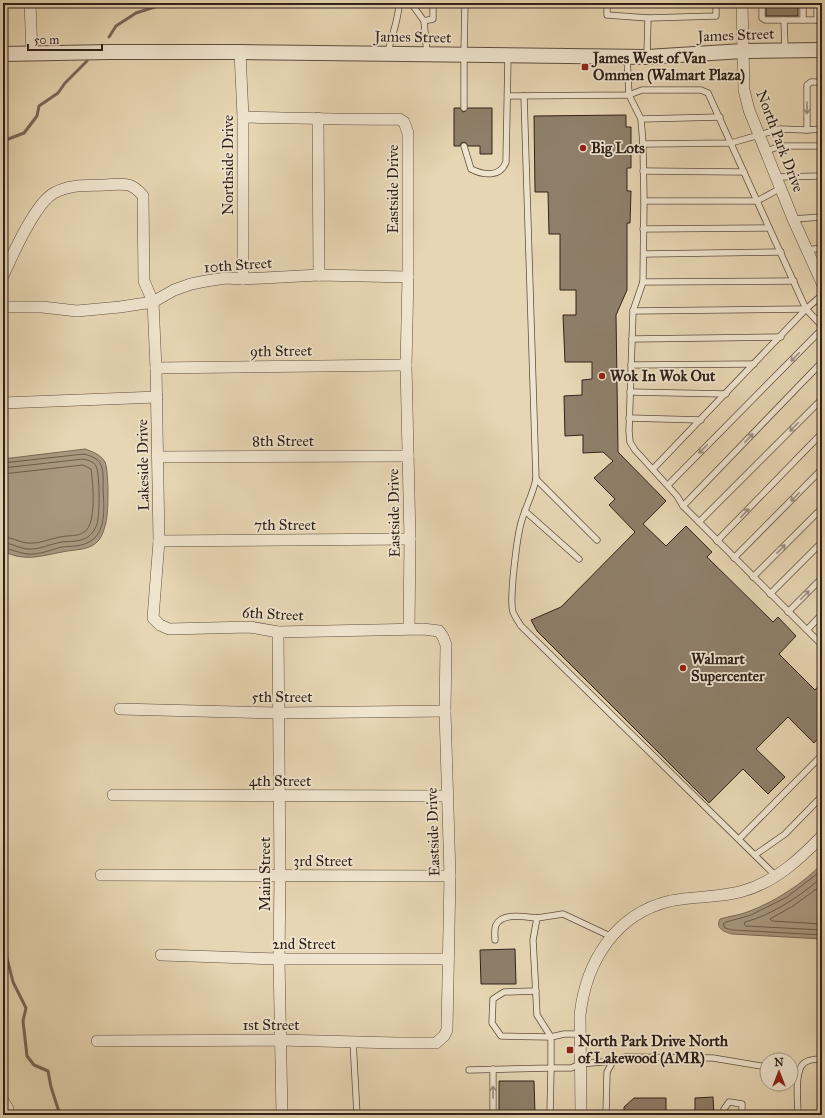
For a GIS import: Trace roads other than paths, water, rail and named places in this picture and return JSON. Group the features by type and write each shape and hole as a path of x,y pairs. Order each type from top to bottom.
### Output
{"street":[{"path":"30,3 32,54"},
{"name":"North Park Drive","path":"742,3 744,90 746,98 759,135 793,219 822,283"},
{"name":"James Street","path":"3,54 240,52 647,57 743,51 822,50"},
{"name":"Northside Drive","path":"240,52 243,117 243,279"},
{"name":"Eastside Drive","path":"243,117 350,120 398,119 404,122 408,133 408,277 406,364 410,539 409,628 439,631 446,645 445,711 450,876 447,1030 444,1036"},
{"path":"318,118 319,275"},
{"path":"3,276 16,245 32,218 52,193 74,186 129,184 137,188 143,196 144,281 153,302"},
{"name":"10th Street","path":"3,307 42,307 77,311 120,307 153,302 174,290 191,284 206,280 226,278 243,279 319,275 408,277"},
{"name":"Lakeside Drive","path":"153,302 157,397 159,541 153,618 160,625"},
{"name":"9th Street","path":"156,368 406,364"},
{"path":"3,403 157,397"},
{"name":"8th Street","path":"158,457 408,456"},
{"name":"7th Street","path":"159,541 410,539"},
{"name":"6th Street","path":"160,625 169,629 250,627 278,632 409,628"},
{"name":"Main Street","path":"278,632 280,796 279,959 282,1115"},
{"name":"5th Street","path":"120,709 278,713 445,711"},
{"name":"4th Street","path":"113,795 447,796"},
{"path":"581,1115 581,1004 594,963 612,936 641,913 655,906 686,898 724,895 744,891 776,876 806,853 822,836"},
{"name":"3rd Street","path":"101,875 450,876"},
{"name":"2nd Street","path":"161,955 279,959 448,959"},
{"name":"1st Street","path":"97,1041 280,1040 397,1043 436,1042 444,1036"},
{"path":"3,1101 8,1109 8,1115"}],"lane":[{"path":"388,53 391,37 399,12 399,3"},
{"path":"411,3 424,21 427,54"},
{"path":"424,21 433,19 433,3"},
{"path":"464,108 465,3"},
{"path":"607,3 607,16 648,18 716,16 716,3"},
{"path":"762,3 763,19 819,20 817,3"},
{"path":"803,3 803,20"},
{"path":"647,57 648,18"},
{"path":"784,20 785,50"},
{"path":"464,146 471,169 482,174 496,173 504,168 506,162 508,55"},
{"path":"627,56 628,94 641,119 644,201 643,282 632,311 629,418 630,442 635,450 668,485 683,506 822,645"},
{"path":"807,130 807,85 811,82 822,82"},
{"path":"508,96 628,94 642,90 701,90 708,93 806,309 822,326"},
{"path":"524,96 536,479 534,490 521,523 517,541 512,589 513,612 521,626 776,876"},
{"path":"641,119 720,117"},
{"path":"643,144 732,143 780,129 822,130"},
{"path":"766,151 782,146 822,146"},
{"path":"643,171 744,172"},
{"path":"777,177 822,176"},
{"path":"644,201 757,201 781,188"},
{"path":"793,219 822,217"},
{"path":"643,229 770,228"},
{"path":"807,250 822,248"},
{"path":"644,254 781,252"},
{"path":"643,282 794,281"},
{"path":"653,469 781,337 806,309 822,295"},
{"path":"632,311 806,309"},
{"path":"668,485 822,329"},
{"path":"632,339 781,337"},
{"path":"683,506 822,362"},
{"path":"631,364 754,364"},
{"path":"630,392 726,394"},
{"path":"699,522 822,399"},
{"path":"629,418 701,420"},
{"path":"717,541 822,433"},
{"path":"734,558 822,469"},
{"path":"536,479 597,540"},
{"path":"753,577 822,508"},
{"path":"525,511 579,559"},
{"path":"770,594 822,542"},
{"path":"788,612 822,578"},
{"path":"807,630 822,614"},
{"path":"739,839 822,755"},
{"path":"755,855 785,834 822,796"},
{"path":"495,940 496,926 500,919 507,917 537,918 563,914 612,936"},
{"path":"537,918 533,940 537,1015 551,1037 550,1115"},
{"path":"536,991 504,992 493,999 492,1023 501,1036 551,1037 564,1034 580,1034"},
{"path":"353,1041 357,1115"},
{"path":"469,1070 571,1068 580,1064 613,1061 625,1057 713,1058 759,1066"},
{"path":"799,1070 804,1063 822,1059"},
{"path":"606,1115 607,1072 613,1061"},
{"path":"493,1070 493,1115"},
{"path":"798,1092 798,1115"},
{"path":"724,1115 724,1109 729,1102 742,1104 742,1115"}],"water":[{"path":"85,449 101,457 105,462 106,467 108,504 104,529 99,540 87,548 32,557 18,556 3,551 3,459"},
{"path":"822,864 822,939 732,934 720,928 720,919 747,912 779,897 797,885"}],"waterway":[{"path":"109,37 116,26 136,13 167,3"},
{"path":"3,141 24,133 37,116 39,106 58,93 65,83 87,61"},
{"path":"3,931 7,958 13,982 26,1008 23,1021 27,1056 34,1065 48,1071 51,1087 60,1115"}],"place":[{"name":"James West of Van Ommen (Walmart Plaza)","path":"585,67"},
{"name":"Big Lots","path":"583,148"},
{"name":"Wok In Wok Out","path":"602,376"},
{"name":"Walmart Supercenter","path":"683,668"},
{"name":"North Park Drive North of Lakewood (AMR)","path":"570,1050"}]}
